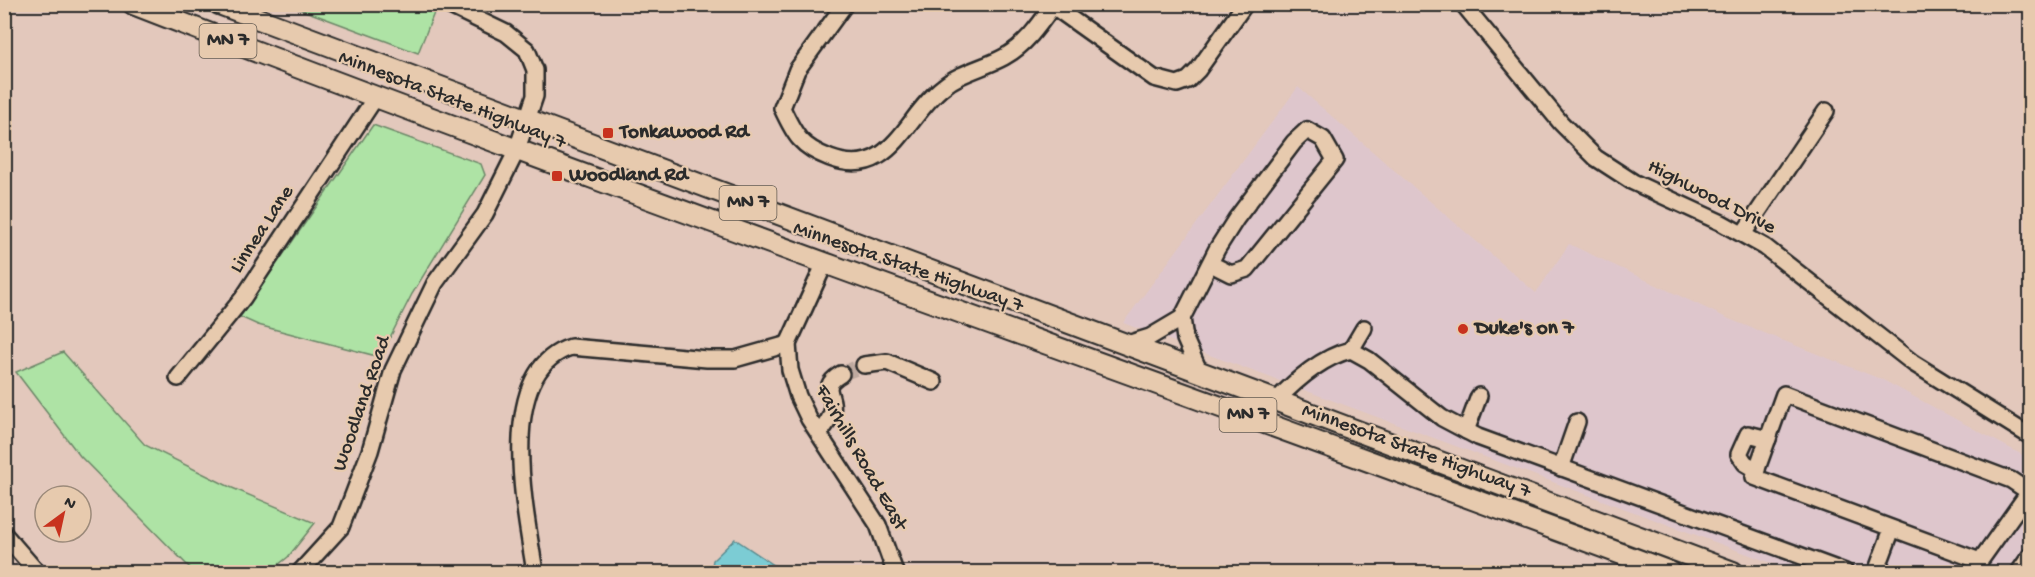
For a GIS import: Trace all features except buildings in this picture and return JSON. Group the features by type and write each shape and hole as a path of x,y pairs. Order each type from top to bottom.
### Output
{"main road":[{"name":"Minnesota State Highway 7","path":"133,4 516,152 1268,422 1670,573"},
{"name":"Minnesota State Highway 7","path":"219,4 1733,573"}],"street":[{"name":"Woodland Road","path":"300,573 341,527 370,452 393,369 435,283 485,214 516,152 528,119 536,80 532,59 526,50 506,33 446,4"},
{"path":"845,4 797,70 782,108 794,134 810,151 844,163 857,164 883,154 943,86 1005,57 1023,44 1053,5 1154,78 1178,84 1188,80 1198,70 1245,4"},
{"name":"Highwood Drive","path":"1463,4 1561,123 1596,158 1633,182 1743,234 1765,247 1913,363 2031,436"},
{"name":"Linnea Lane","path":"178,378 243,298 375,98"},
{"path":"1743,234 1826,111"},
{"path":"1124,345 1150,338 1182,318 1211,264 1236,219 1294,142 1307,130 1323,139 1335,160 1247,269 1231,274 1211,264"},
{"path":"535,573 523,492 521,432 527,402 537,374 545,361 557,351 571,347 707,359 735,359 788,344 824,264"},
{"path":"1182,318 1185,339 1200,373"},
{"path":"1351,350 1364,328"},
{"name":"Fairhills Road East","path":"788,344 790,370 798,396 819,434 878,525 895,573"},
{"path":"1276,401 1289,387 1320,366 1329,355 1351,350 1369,360 1442,418 1466,431 1845,573"},
{"path":"864,365 887,362 934,382"},
{"path":"819,434 832,412 828,387 830,382 841,374"},
{"path":"1784,394 2011,480 2029,492 1980,561 1754,477 1757,470 1784,394"},
{"path":"1466,431 1479,396"},
{"path":"1561,468 1577,422"},
{"path":"1757,470 1744,463 1739,454 1748,434 1755,433 1768,439"},
{"path":"1876,573 1892,529"},
{"path":"4,534 37,573"},
{"path":"2019,573 2031,556"}],"shaded area":[{"path":"1298,87 1536,293 1569,244 1729,319 1883,380 2030,459 2030,572 1796,572 1123,323"}],"green space":[{"path":"289,5 425,5 434,13 418,53"},
{"path":"373,125 481,164 485,175 412,294 380,357 258,325 240,317"},
{"path":"63,352 145,445 230,487 315,523 288,557 269,572 194,572 80,456 16,372"}],"water":[{"path":"735,539 784,572 711,572 713,560"}],"tunnel":[{"path":"841,374 864,365"}],"place":[{"name":"Tonkawood Rd","path":"608,133"},
{"name":"Woodland Rd","path":"557,176"},
{"name":"Duke's on 7","path":"1463,329"}]}
